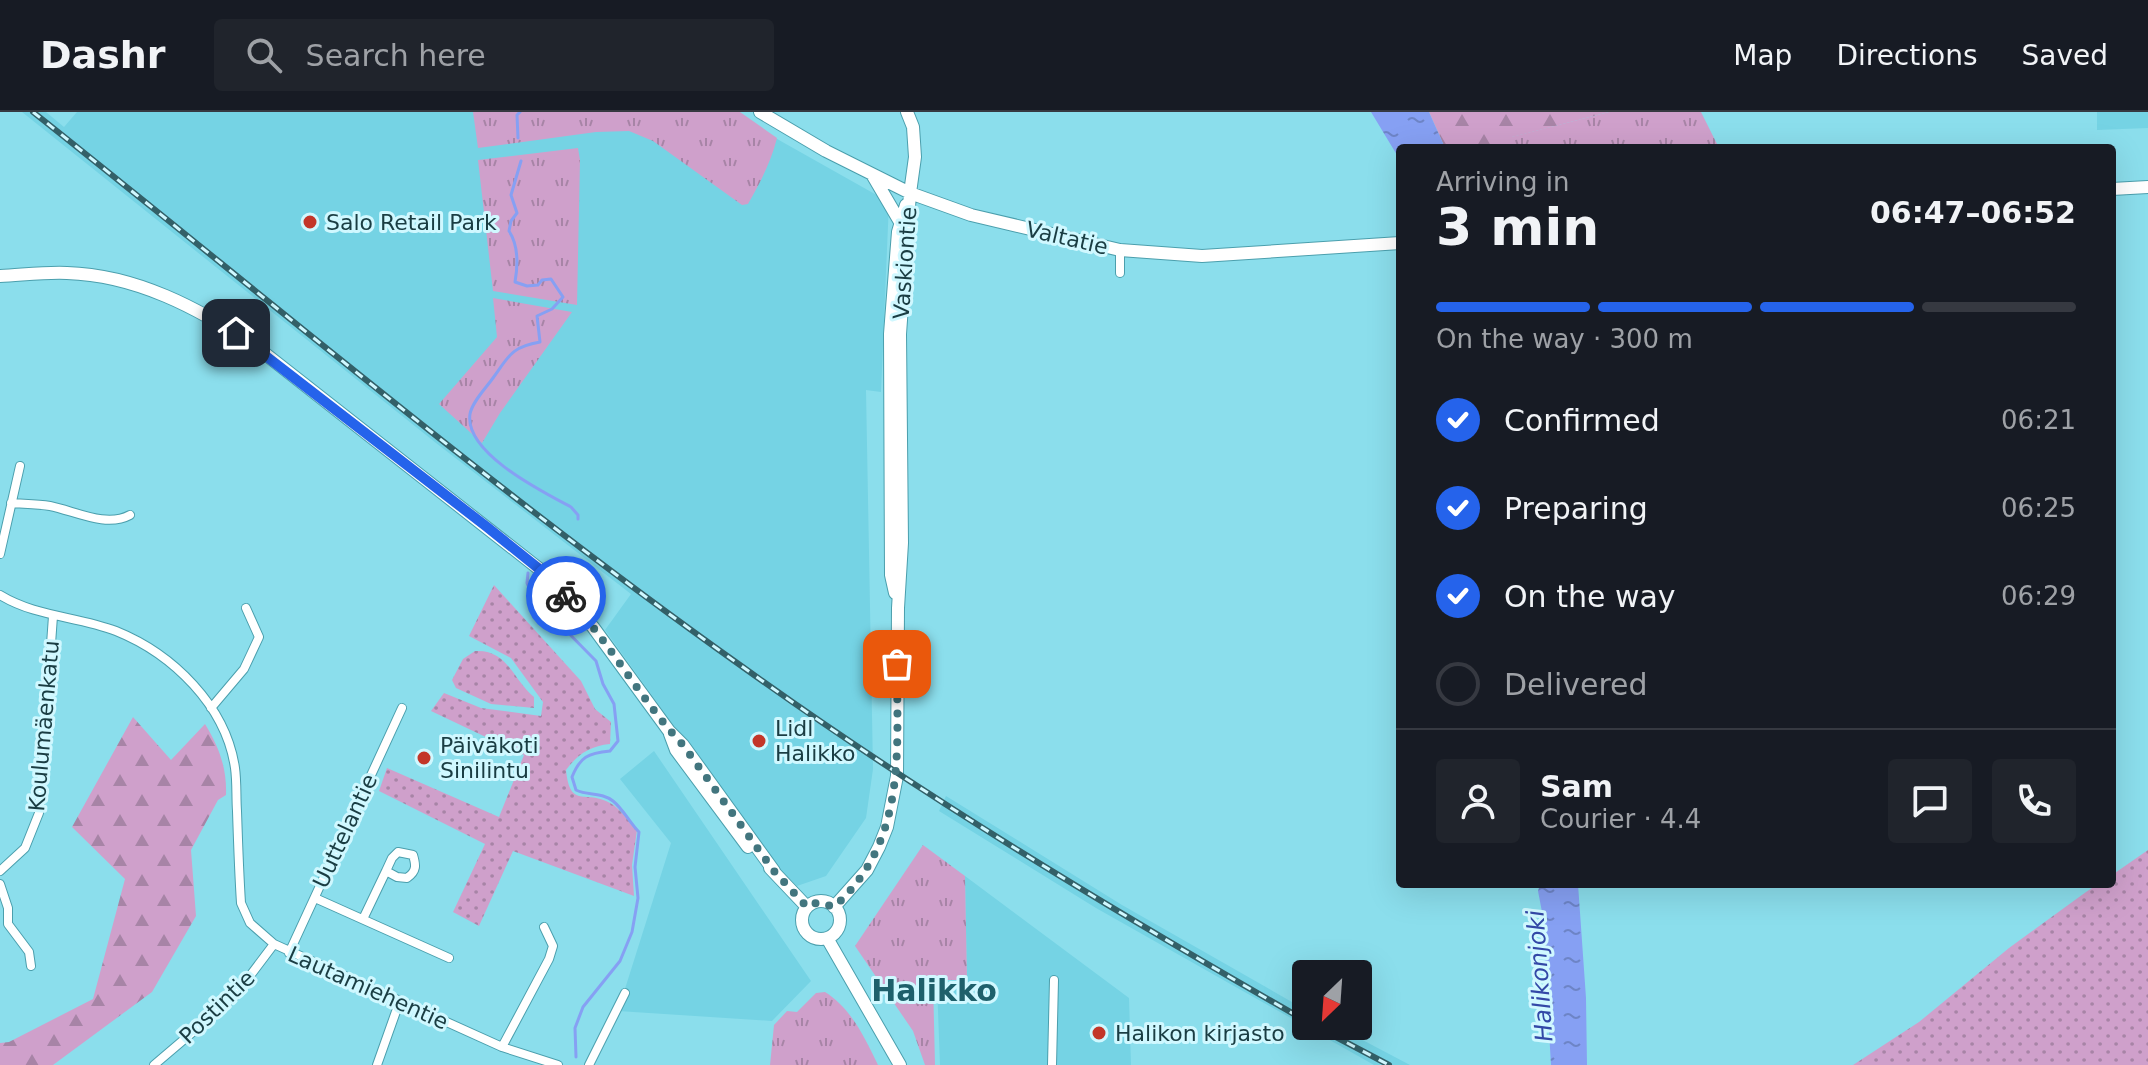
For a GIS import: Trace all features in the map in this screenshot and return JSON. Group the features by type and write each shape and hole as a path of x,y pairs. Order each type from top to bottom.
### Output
{"main road":[{"name":"Valtatie","path":"760,112 873,176 910,193 984,218 1120,250 1202,256 1396,243"},
{"path":"907,112 913,127 915,157 910,193"},
{"path":"873,176 900,222"},
{"path":"2116,189 2148,187"},
{"name":"Vaskiontie","path":"898,608 891,575 890,334 900,222 910,193"},
{"name":"Vaskiontie","path":"834,907 867,870 887,827 897,776 898,608 902,543 900,334 910,193"},
{"path":"0,276 67,273 108,277 162,293 218,321 254,345 538,568 593,627 669,731 676,750 721,813 748,847 807,907"},
{"path":"818,902 834,907 840,918 837,930 827,938 815,938 806,931 802,919 807,907 818,902"},
{"path":"827,938 900,1065"}],"street":[{"path":"1120,250 1120,273"},
{"path":"0,554 20,466"},
{"path":"11,503 45,506 108,520 120,520 130,515"},
{"name":"Lautamiehentie","path":"0,596 22,608 106,628 154,651 195,686 227,735 235,768 241,903 250,923 274,944 502,1047 558,1065"},
{"path":"211,708 244,669 259,637 246,608"},
{"name":"Koulumäenkatu","path":"0,871 25,848 39,813 53,616"},
{"name":"Uuttelantie","path":"289,953 402,708"},
{"path":"363,919 386,871"},
{"path":"0,884 8,908 8,924 29,952 31,966"},
{"path":"315,898 449,958"},
{"path":"502,1047 549,959 553,946 544,927"},
{"name":"Postintie","path":"154,1065 234,997 274,944"},
{"path":"1052,1065 1054,980"},
{"path":"589,1065 625,993"},
{"path":"377,1065 399,1003"}],"shaded area":[{"path":"22,112 46,112 64,127 77,112 729,112 889,202 881,392 866,390 873,769 866,818 826,876 797,886 770,859 605,630 631,594 436,443"},
{"path":"2097,112 2148,112 2148,128 2097,130"},
{"path":"654,751 811,981 772,1021 618,1011 671,843 620,779"},
{"path":"946,796 1122,905 1292,1002 1292,1019 1096,908 939,811"},
{"path":"965,876 1129,998 1131,1065 940,1065 937,984 967,985"},
{"path":"1330,1040 1363,1040 1410,1065 1374,1065"}],"green space":[{"path":"473,112 740,112 777,138 757,188 748,204 742,205 653,141 629,131 596,132 478,148"},
{"path":"1429,112 1609,112 1512,137 1515,144 1443,144"},
{"path":"1609,112 1701,112 1717,144 1514,144 1511,137"},
{"path":"578,148 577,305 493,291 478,160"},
{"path":"493,298 572,312 482,443 439,404 497,337"},
{"path":"494,585 581,681 595,709 611,722 610,744 585,752 566,770 571,790 580,796 610,803 637,830 632,865 634,896 513,851 479,926 453,912 485,844 379,791 387,768 499,817 524,755 431,711 444,693 481,708 541,716 543,702 511,658 469,636"},
{"path":"475,651 486,652 503,660 534,697 534,708 491,704 456,688 452,680 463,659"},
{"path":"133,717 171,760 205,724 221,758 226,795 218,800 191,850 196,916 152,992 53,1065 0,1065 0,1043 9,1042 93,999 125,879 72,827"},
{"path":"923,845 965,876 967,980 933,980 935,1065 925,1065 913,1031 855,946"},
{"path":"2148,850 2148,1065 1853,1065 1919,1022 2009,948 2086,892 2092,888 2116,888 2116,872"},
{"path":"825,992 850,1015 878,1065 770,1065 774,1025 787,1011 797,1012 816,993"}],"water":[{"path":"1371,112 1429,112 1443,144 1396,144 1396,153"},
{"path":"1539,888 1578,888 1587,1065 1551,1065 1542,912"}],"waterway":[{"path":"518,138 517,115 520,112"},
{"path":"521,161 511,195 517,213 509,231 517,256 515,282 527,286 551,279 563,297 552,309 537,316 540,342 512,354 476,400 470,414 471,429 492,457 525,481 571,507 578,519"},
{"path":"528,573 527,583 534,598 596,661 603,684 614,704 618,741 610,751 590,755 578,765 572,777 576,790 613,801 639,832 635,867 638,898 632,932 620,961 583,1007 575,1028 576,1057"}],"railway":[{"path":"33,112 471,463 740,665 947,806 1292,1013"},
{"path":"1342,1040 1389,1065"}],"way so far":[{"path":"566,596 610,648 774,871 807,907 824,902 834,907 845,897 867,870 887,827 897,776 897,664"}],"place":[{"name":"Salo Retail Park","path":"310,222"},
{"name":"Lidl Halikko","path":"759,741"},
{"name":"Päiväkoti Sinilintu","path":"424,758"},
{"name":"Halikon kirjasto","path":"1099,1033"}],"district":[{"name":"Halikko","path":"934,990"}],"route":[{"path":"236,333 487,527 538,568 566,596"}],"water label":[{"name":"Halikonjoki","path":"1540,976"}]}
